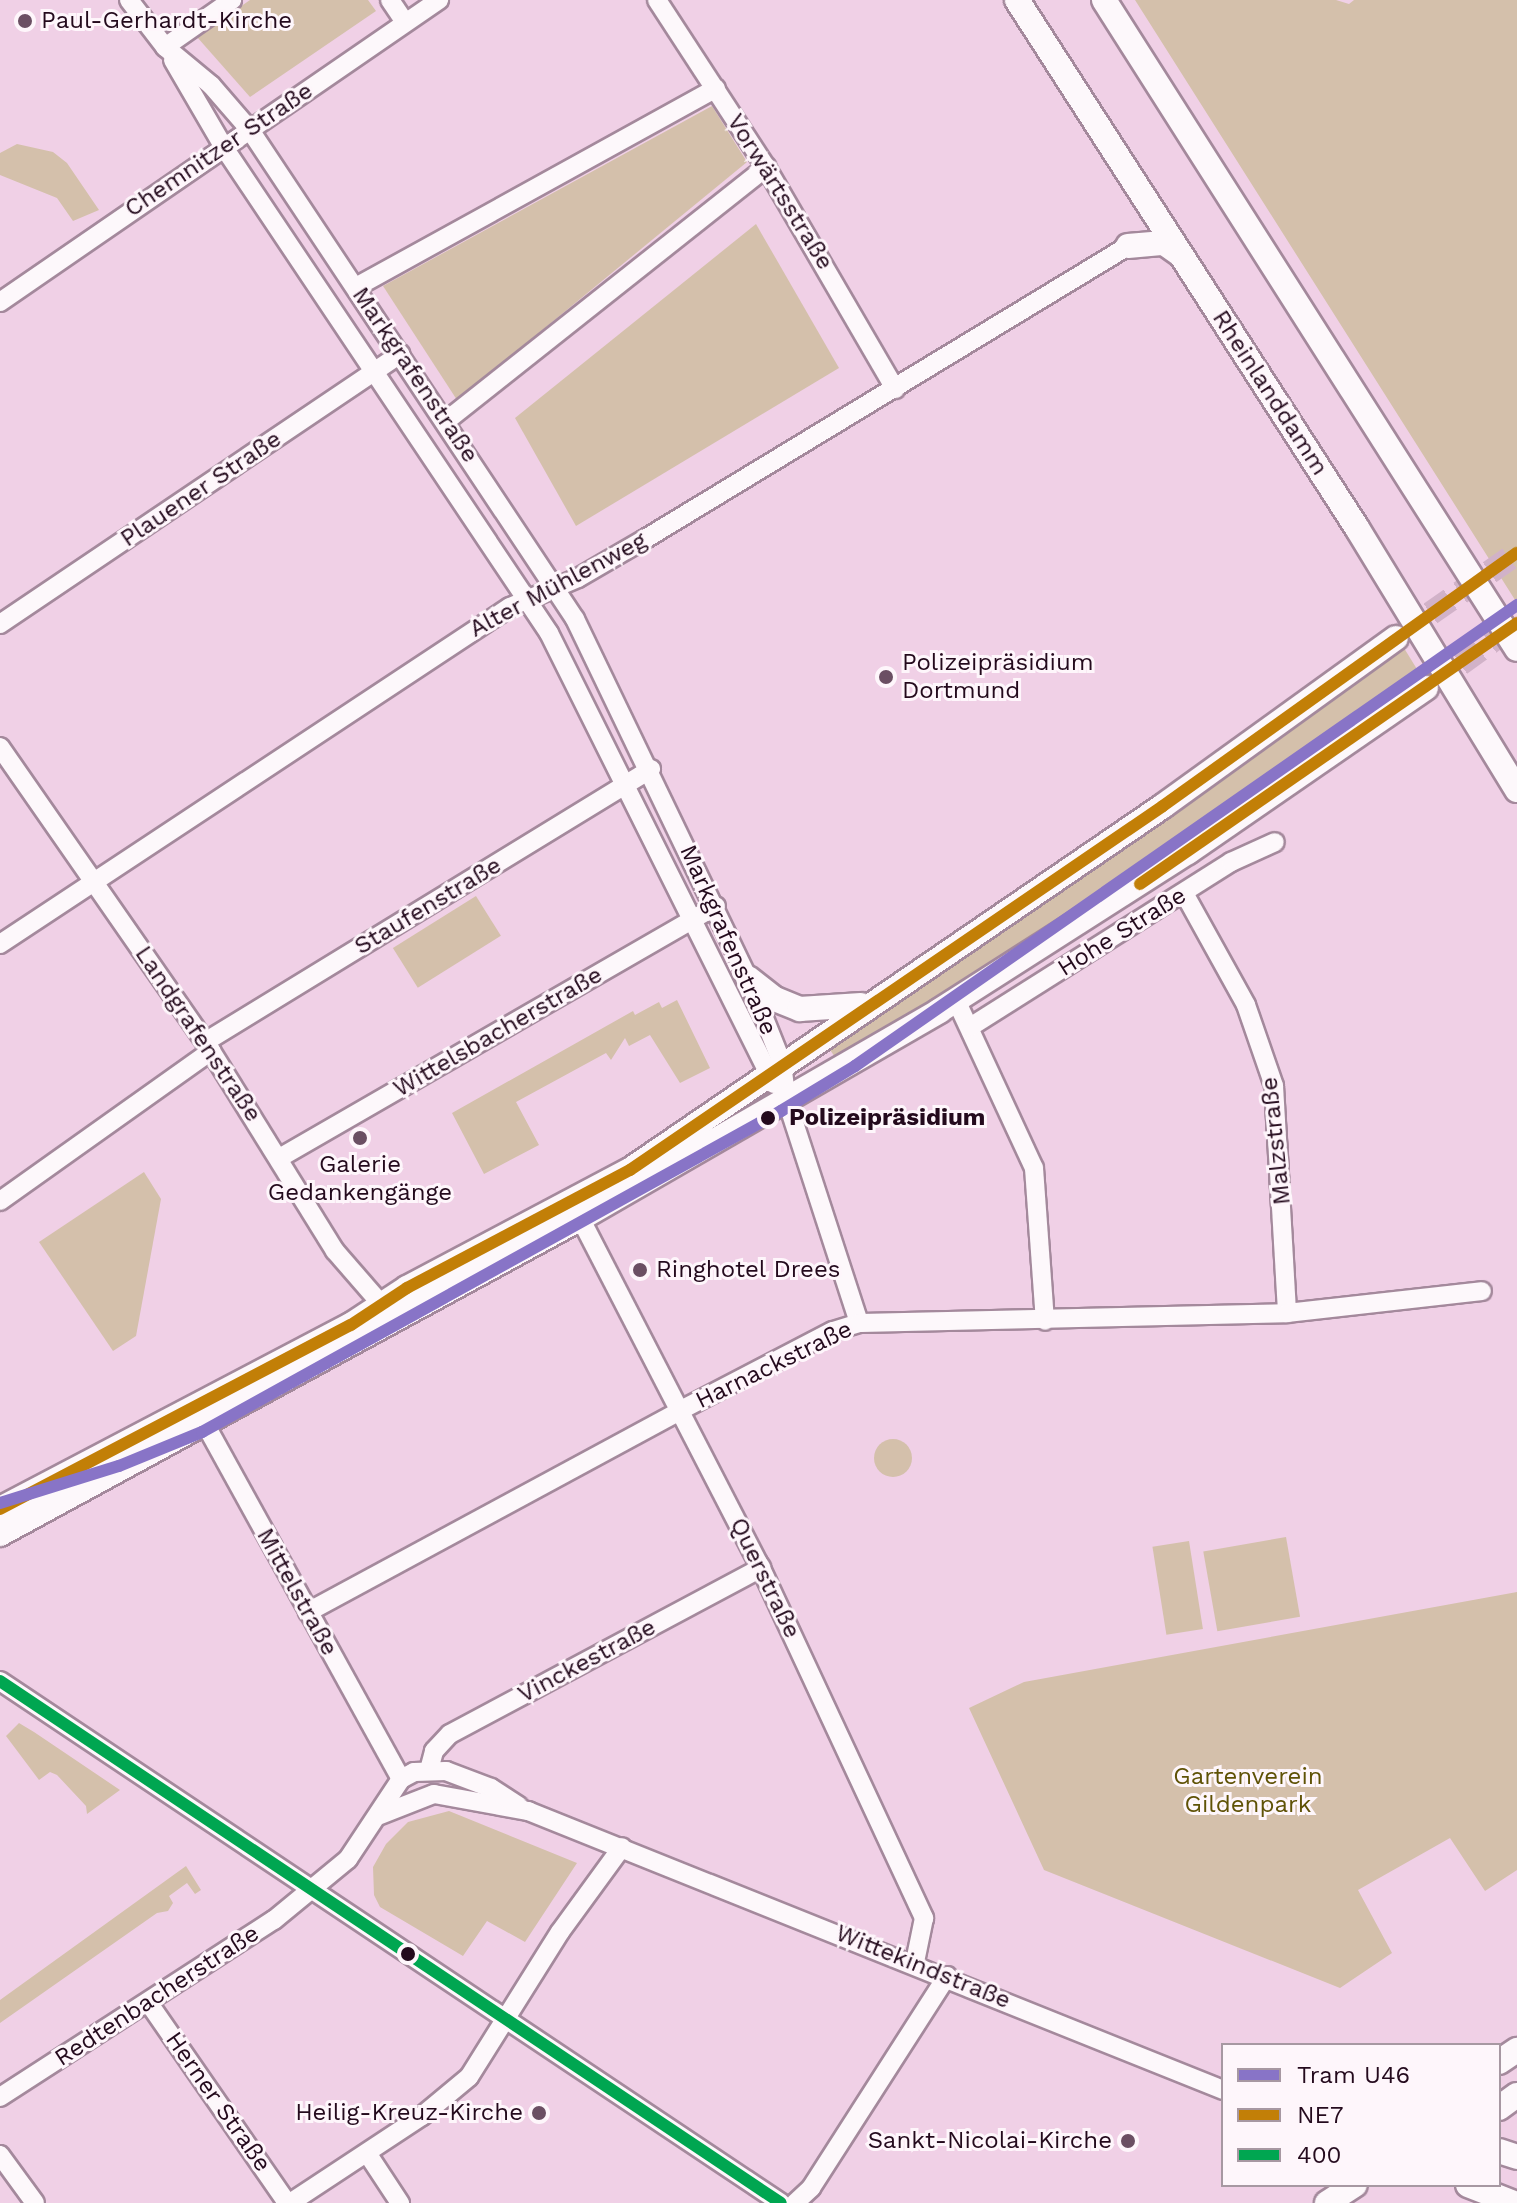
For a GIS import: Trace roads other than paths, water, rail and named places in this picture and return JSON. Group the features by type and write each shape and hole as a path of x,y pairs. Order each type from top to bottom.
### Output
{"main road":[{"name":"Rheinlanddamm","path":"1017,0 1517,790"},
{"path":"1104,0 1517,649"},
{"path":"1128,246 1145,220 1145,199"},
{"path":"1128,246 1164,243 1181,256"},
{"name":"Hohe Straße","path":"577,1211 867,1004 1163,806 1396,638"},
{"name":"Hohe Straße","path":"0,1534 200,1414 787,1101 956,1000 1188,852 1426,688"},
{"path":"748,978 775,999 800,1009 867,1004"},
{"name":"Hohe Straße","path":"0,1509 200,1414"},
{"path":"1473,2187 1514,2203"}],"street":[{"name":"Markgrafenstraße","path":"129,0 165,47 223,146 528,597 625,786 689,921 775,1069"},
{"path":"165,47 232,0"},
{"path":"390,0 404,21"},
{"name":"Chemnitzer Straße","path":"0,302 404,21 439,0"},
{"name":"Vorwärtsstraße","path":"657,0 766,167 895,389"},
{"name":"Markgrafenstraße","path":"165,47 211,85 250,130 556,586 651,769 748,978 859,1323"},
{"path":"356,287 716,88"},
{"path":"446,421 766,167"},
{"name":"Alter Mühlenweg","path":"0,944 528,597 556,586 645,539 1128,246"},
{"name":"Plauener Straße","path":"0,624 401,354"},
{"name":"Landgrafenstraße","path":"0,747 208,1047 281,1157 335,1251 388,1312"},
{"name":"Staufenstraße","path":"0,1201 208,1047 651,769"},
{"name":"Hohe Straße","path":"970,1027 1249,851 1275,842"},
{"name":"Malzstraße","path":"1184,893 1246,1005 1274,1086 1287,1313"},
{"name":"Wittelsbacherstraße","path":"281,1157 716,906"},
{"path":"956,1000 1034,1168 1045,1321"},
{"name":"Querstraße","path":"577,1211 761,1568 924,1918 915,1962"},
{"name":"Harnackstraße","path":"308,1612 681,1410 859,1323 1287,1313 1482,1291"},
{"name":"Mittelstraße","path":"200,1414 401,1779"},
{"name":"Vinckestraße","path":"429,1770 434,1751 450,1734 761,1568"},
{"path":"0,1681 781,2203"},
{"path":"401,1779 429,1770 473,1780 528,1811"},
{"name":"Redtenbacherstraße","path":"0,2097 274,1920 348,1859 401,1779"},
{"path":"380,1815 434,1794 528,1811"},
{"name":"Wittekindstraße","path":"528,1811 915,1962 1221,2089"},
{"path":"289,2203 452,2094 506,2019 560,1932 622,1847"},
{"path":"795,2203 811,2188 947,1976"},
{"name":"Herner Straße","path":"148,2002 289,2203"},
{"path":"367,2153 400,2203"},
{"path":"0,2155 35,2203"}],"tunnel":[{"path":"1401,634 1517,553"},
{"path":"1431,685 1517,623"}],"tram line":[{"name":"U46","path":"0,1503 119,1466 202,1432 781,1111 855,1066 1517,605"}],"place":[{"name":"Paul-Gerhardt-Kirche","path":"25,21"},
{"name":"Polizeipräsidium Dortmund","path":"886,677"},
{"name":"Polizeipräsidium","path":"768,1118"},
{"name":"Galerie Gedankengänge","path":"360,1138"},
{"name":"Ringhotel Drees","path":"640,1270"},
{"name":"Heilig-Kreuz-Kirche","path":"539,2113"},
{"name":"Sankt-Nicolai-Kirche","path":"1128,2141"}],"park label":[{"name":"Gartenverein Gildenpark","path":"1248,1791"}]}
